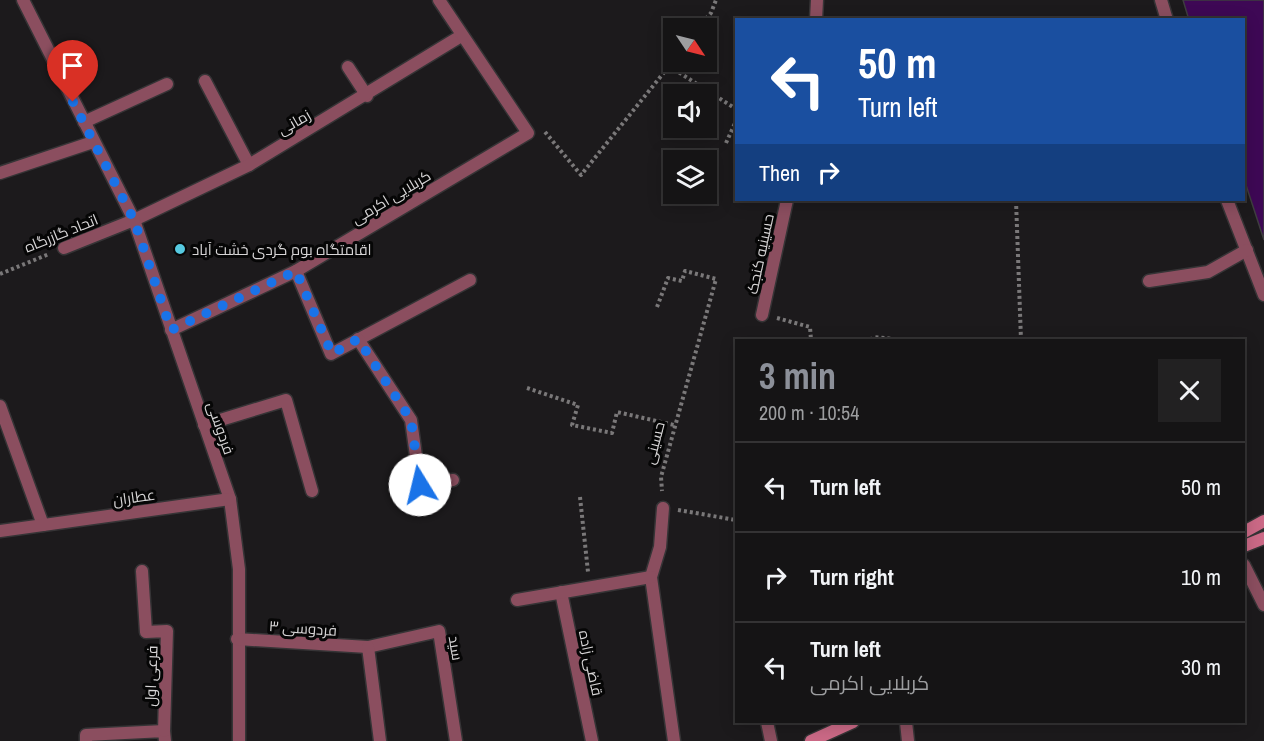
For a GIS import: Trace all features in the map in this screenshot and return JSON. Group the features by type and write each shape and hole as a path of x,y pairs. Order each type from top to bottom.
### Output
{"main road":[{"path":"1245,531 1264,521"},
{"path":"1245,546 1264,538"},
{"path":"811,741 851,723"}],"street":[{"name":"فردوسی","path":"23,0 134,220 230,499 239,569 237,639 239,741"},
{"path":"439,0 528,133"},
{"path":"816,18 817,0"},
{"path":"1161,0 1166,18"},
{"name":"زمانی","path":"134,220 249,165 367,96 461,36"},
{"path":"348,67 367,96"},
{"path":"205,81 249,165"},
{"path":"84,122 167,84"},
{"name":"کربلایی اکرمی","path":"171,330 296,271 528,133"},
{"path":"0,173 93,142"},
{"name":"حسینیه کنجک","path":"762,315 787,201"},
{"path":"1227,201 1264,295"},
{"name":"اتحاد گازرگاه","path":"64,248 134,220"},
{"path":"1149,281 1208,272 1247,250"},
{"path":"296,271 332,354 470,280"},
{"path":"358,339 411,420 420,485 453,480"},
{"path":"204,425 285,400 312,491"},
{"path":"0,406 43,525"},
{"name":"عطاران","path":"0,531 230,499"},
{"path":"663,507 660,547 651,577 674,741"},
{"path":"1245,567 1264,605"},
{"name":"فرعی اول","path":"142,571 146,632 167,631 165,736"},
{"path":"517,600 651,577"},
{"name":"قاضی زاده","path":"561,592 592,741"},
{"name":"سید","path":"368,647 439,632 456,741"},
{"name":"فردوسی ۳","path":"237,639 368,647"},
{"path":"368,647 380,741"},
{"path":"767,723 771,741"},
{"path":"906,723 908,741"},
{"path":"86,741 86,735 165,736"}],"path":[{"path":"707,18 716,0"},
{"path":"528,133 544,129 581,175 664,72"},
{"path":"678,72 735,108"},
{"path":"726,143 735,123"},
{"path":"1016,201 1021,339"},
{"name":"اتحاد گازرگاه","path":"0,274 64,248"},
{"name":"حسینی","path":"657,307 668,278 682,281 685,271 716,279 661,477 663,507"},
{"path":"762,315 810,327 811,339"},
{"path":"872,339 873,337 894,339"},
{"path":"527,388 578,405 572,425 612,433 617,412 674,425"},
{"path":"580,497 589,588"},
{"path":"663,507 735,520"}],"building":[{"path":"1183,0 1264,0 1264,240 1245,182 1245,18 1188,18"}],"place":[{"name":"اقامتگاه بوم گردی خشت آباد","path":"180,249"}],"route":[{"path":"73,102 134,220 171,330 296,271 332,354 358,339 411,420 420,485"}]}
